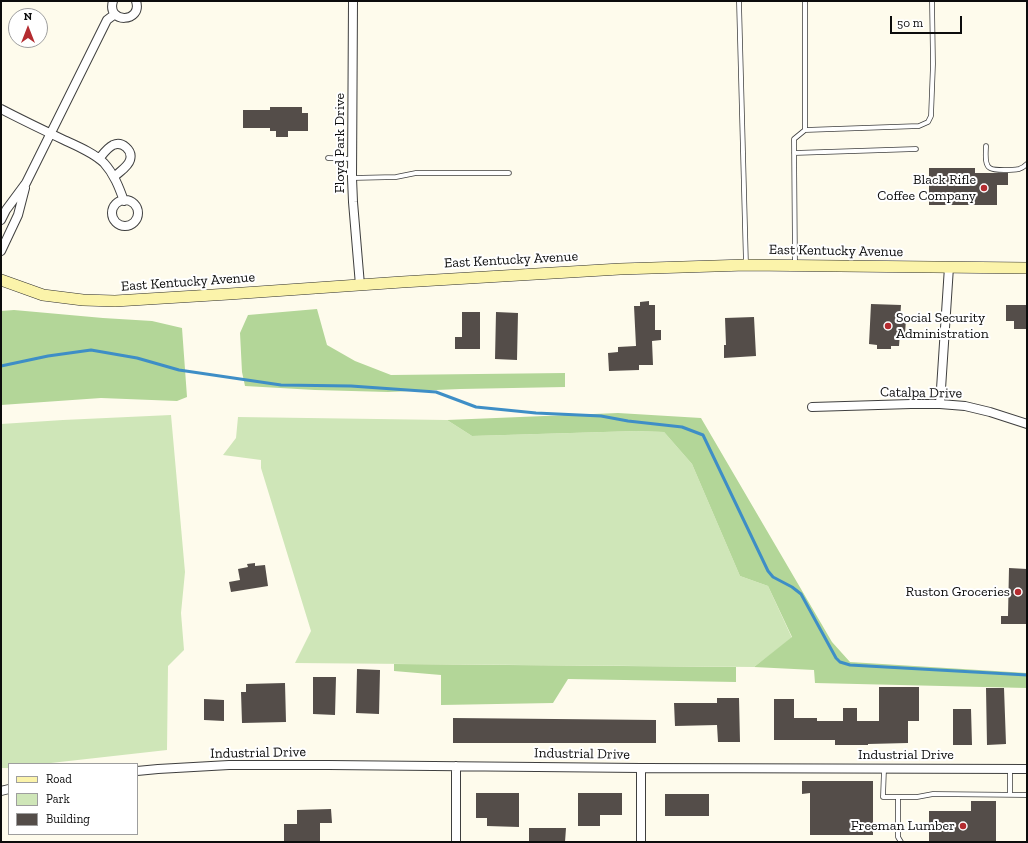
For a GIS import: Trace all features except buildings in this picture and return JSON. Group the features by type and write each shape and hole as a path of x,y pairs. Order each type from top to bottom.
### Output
{"street":[{"path":"113,1 113,12 121,18 130,17 134,14 137,4 136,1"},
{"name":"Floyd Park Drive","path":"353,1 352,178 360,285"},
{"path":"1,220 6,210 26,183 107,20 115,14"},
{"path":"1,109 51,133 99,159 114,176 124,201"},
{"path":"99,159 112,145 121,144 126,146 129,150 130,160 128,164 114,176"},
{"path":"1,251 18,215 26,183"},
{"name":"East Kentucky Avenue","path":"1,280 43,295 83,300 115,301 612,269 746,265 1027,268"},
{"path":"940,404 949,267"},
{"name":"Catalpa Drive","path":"812,407 940,404 965,406 990,412 1027,424"},
{"name":"Industrial Drive","path":"138,771 229,765 641,768 1027,768"},
{"path":"456,766 456,842"},
{"path":"641,768 641,842"}],"lane":[{"path":"805,1 805,130"},
{"path":"795,266 794,138 805,130 919,126 928,122 931,116 933,64 932,1"},
{"path":"739,2 746,265"},
{"path":"986,146 987,162 990,169 1017,170 1027,164"},
{"path":"794,153 916,149"},
{"path":"328,158 352,159"},
{"path":"352,178 396,177 416,173 509,173"},
{"path":"884,768 883,797 917,797 933,794 1027,795"},
{"path":"1010,768 1010,794"},
{"path":"898,797 898,837 901,842"}],"green space":[{"path":"317,309 327,345 355,361 391,375 565,373 565,387 388,392 245,386 242,372 240,333 248,315"},
{"path":"14,310 152,321 182,328 187,397 177,401 101,398 1,405 1,311"},
{"path":"618,413 701,418 832,642 850,662 1027,673 1027,688 815,683 814,670 754,667 792,637 768,586 740,576 692,464 664,432 636,431 472,436 447,420"},
{"path":"171,415 185,572 181,613 184,650 168,666 167,750 51,763 8,763 8,768 1,768 1,424"},
{"path":"238,417 447,420 472,436 636,431 664,432 692,464 740,576 768,586 792,638 754,667 295,663 311,631 261,468 261,460 223,455 236,438"},
{"path":"394,664 736,667 736,682 568,679 553,703 441,705 441,675 394,671"}],"waterway":[{"path":"1,366 48,356 91,350 137,358 179,370 281,385 351,386 436,392 476,407 536,413 601,416 628,421 682,427 703,435 768,571 773,577 792,587 801,594 836,658 840,662 850,665 1027,675"}],"place":[{"name":"Black Rifle Coffee Company","path":"984,188"},
{"name":"Social Security Administration","path":"888,326"},
{"name":"Ruston Groceries","path":"1018,592"},
{"name":"Freeman Lumber","path":"963,826"}]}
